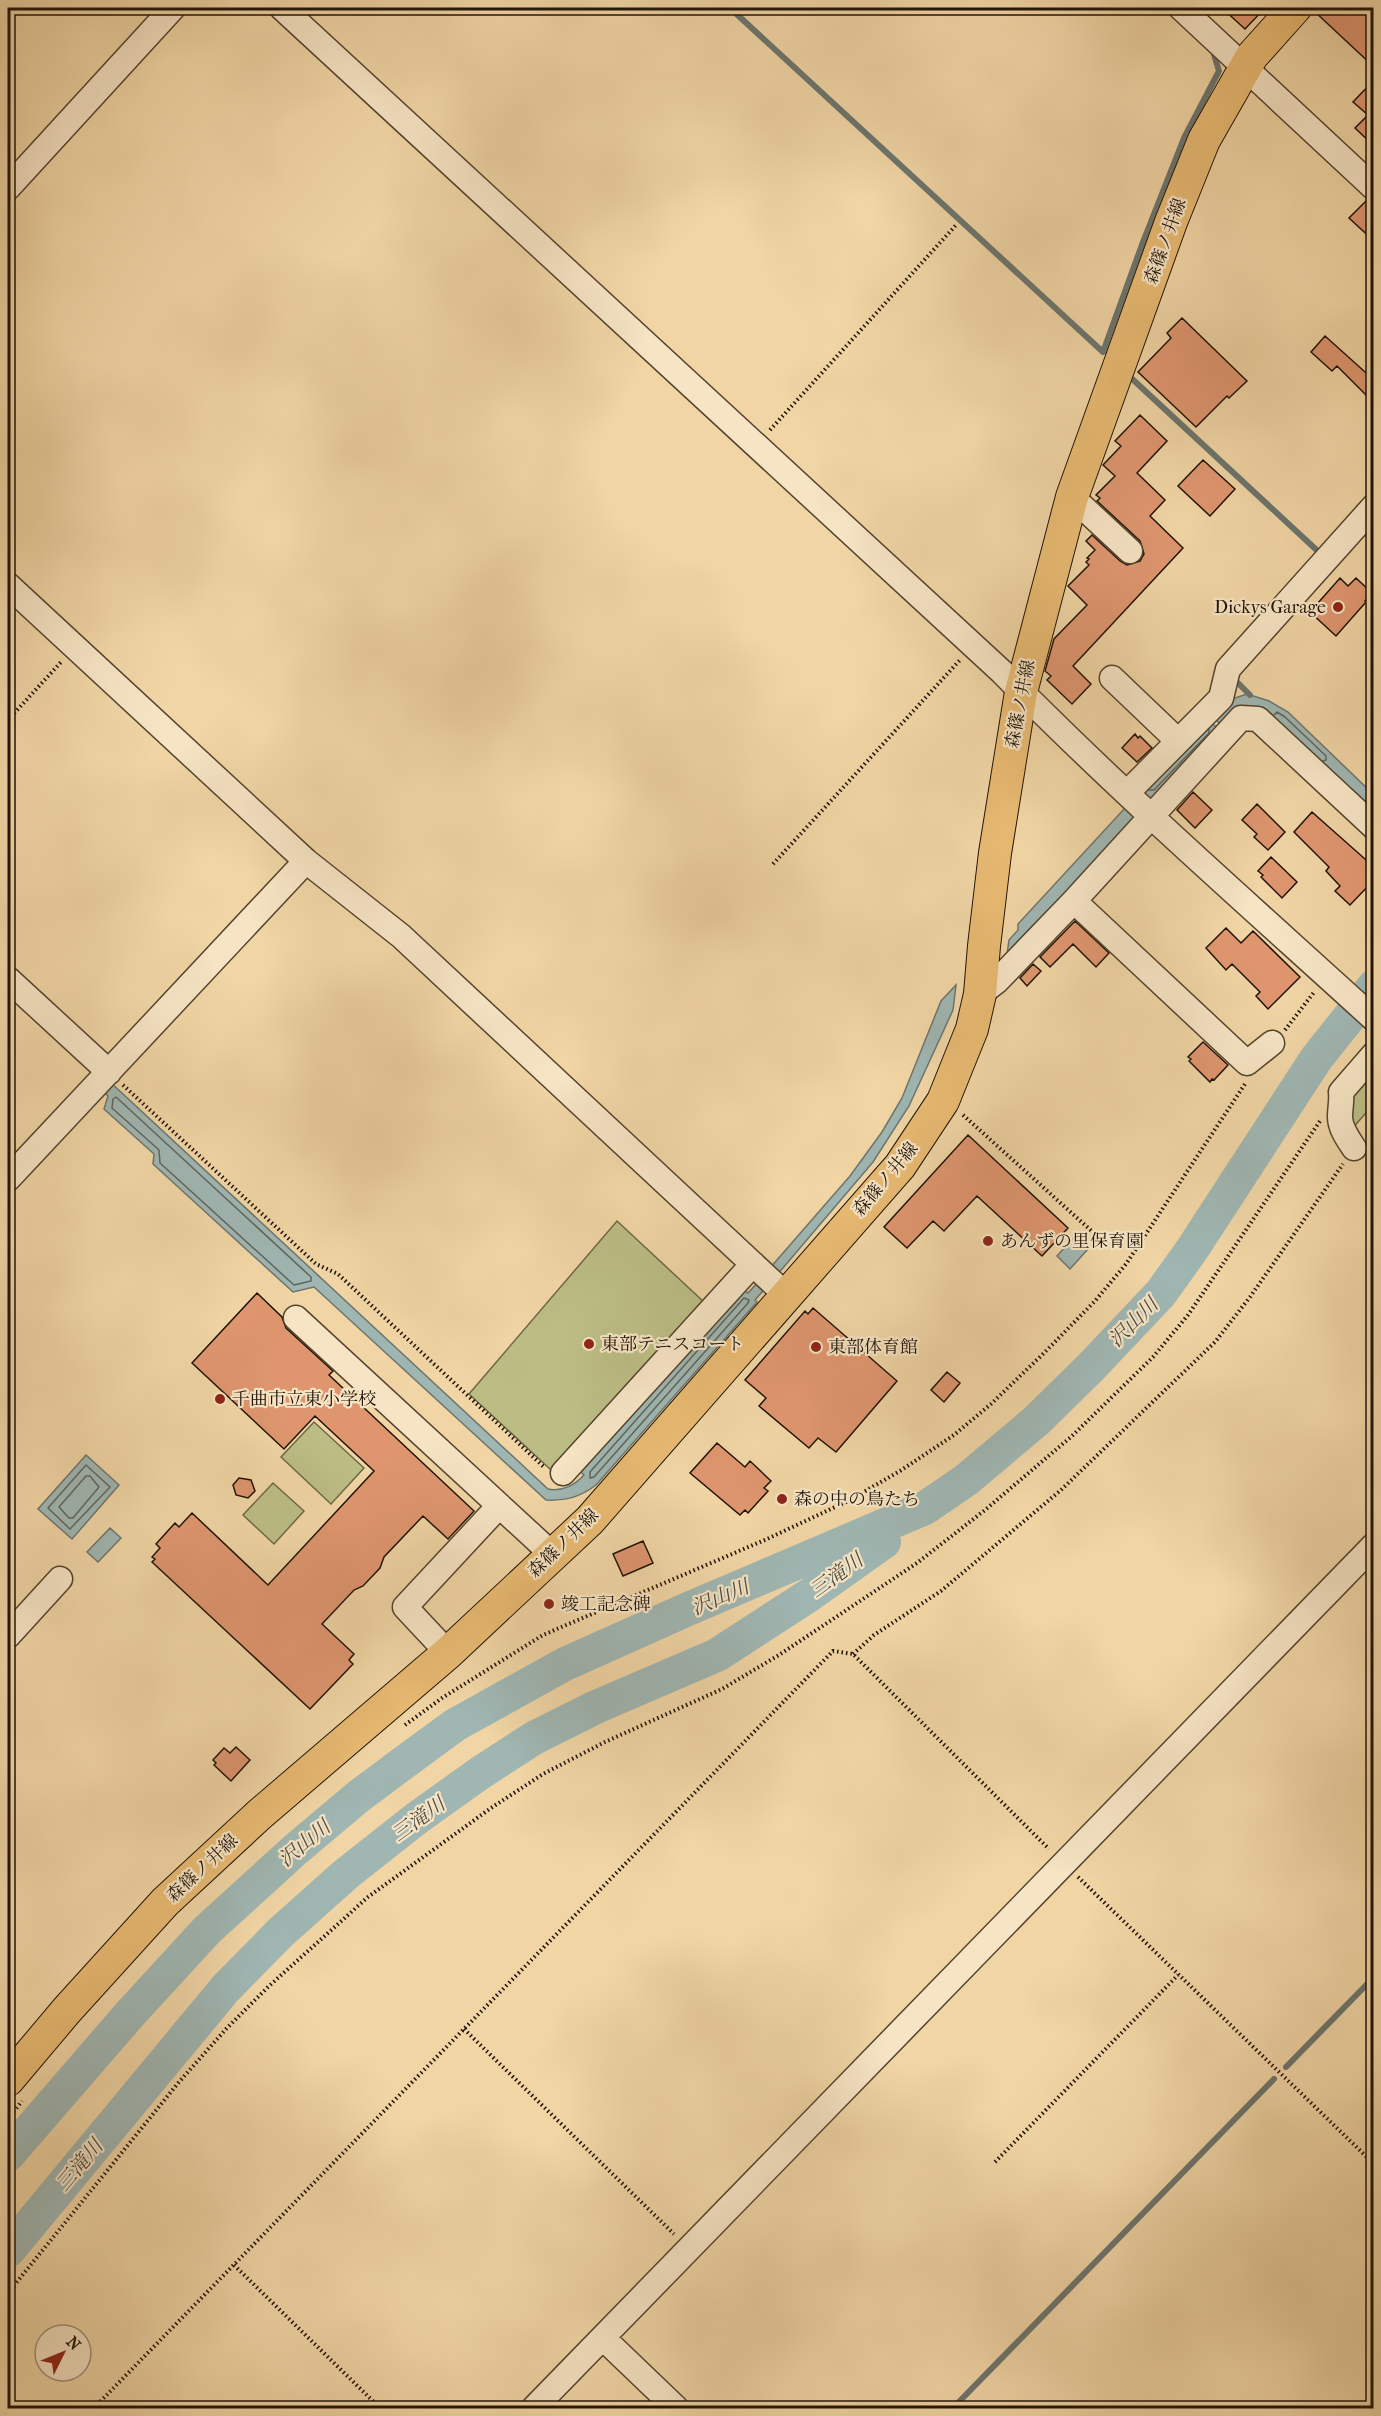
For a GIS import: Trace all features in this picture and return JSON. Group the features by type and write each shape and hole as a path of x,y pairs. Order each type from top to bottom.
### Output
{"main road":[{"name":"森篠ノ井線","path":"15,2090 118,1952 182,1886 260,1814 448,1653 590,1520 785,1294 900,1166 943,1101 972,1029 981,994 995,853 1021,692 1072,497 1171,222 1204,140 1245,67 1295,8"}],"street":[{"path":"8,188 173,8"},
{"path":"282,8 973,647 1128,794 1374,1019"},
{"path":"1181,8 1374,188"},
{"path":"1072,497 1130,551"},
{"path":"1128,794 1221,698 1228,669 1374,506"},
{"path":"8,585 306,861 401,936 785,1294"},
{"path":"1112,678 1178,741"},
{"path":"981,994 997,981 1074,901 1150,814 1241,718 1258,719 1374,827"},
{"path":"12,1166 109,1072 306,861"},
{"path":"1074,901 1246,1072 1272,1043"},
{"path":"8,979 109,1072"},
{"path":"1354,1148 1345,1134 1340,1117 1343,1104 1341,1092 1374,1054"},
{"path":"563,1473 753,1264"},
{"path":"296,1318 553,1555"},
{"path":"448,1653 405,1607 499,1506"},
{"path":"534,2409 1374,1545"},
{"path":"8,1636 60,1579"},
{"path":"603,2338 676,2409"}],"path":[{"path":"755,446 957,224"},
{"path":"8,720 75,647"},
{"path":"773,864 973,647"},
{"path":"1272,1043 1328,977"},
{"path":"109,1072 316,1264 338,1274 550,1473 563,1473"},
{"path":"404,1726 442,1698 543,1635 767,1539 850,1500 900,1471 954,1435 991,1404 1044,1353 1095,1301 1126,1264 1246,1072"},
{"path":"8,2293 226,2029 276,1979 368,1897 453,1834 543,1774 604,1742 722,1689 779,1655 917,1563 985,1510 1080,1428 1153,1357 1188,1315 1341,1092"},
{"path":"943,1101 957,1109 1106,1244"},
{"path":"853,1654 874,1635 941,1592 1061,1490 1215,1342 1250,1297 1354,1148 1374,1168"},
{"path":"94,2409 832,1651 853,1654 1178,1975 1374,2164"},
{"path":"995,2162 1178,1975"},
{"path":"464,2029 689,2249"},
{"path":"8,2119 15,2090"},
{"path":"234,2265 380,2409"}],"green space":[{"path":"1373,1069 1373,1105 1350,1131 1349,1099"},
{"name":"東部テニスコート","path":"617,1221 705,1303 551,1470 469,1394"},
{"path":"314,1422 364,1468 331,1504 281,1457"},
{"path":"273,1483 304,1511 274,1544 243,1515"}],"water":[{"path":"1247,694 1269,701 1288,712 1373,794 1373,816 1265,717 1221,725 1209,712 1223,702"},
{"path":"1206,717 1219,730 1152,801 1139,788"},
{"path":"1125,808 1137,820 1006,962 1009,940 1018,930 1018,924"},
{"path":"956,985 953,1010 909,1106 873,1162 777,1275 770,1268 850,1176 882,1132 902,1098 941,1001"},
{"path":"109,1081 548,1489 568,1487 584,1475 581,1472 742,1289 748,1293 760,1280 767,1286 755,1300 757,1302 596,1485 572,1497 546,1500 314,1287 293,1292 153,1164 154,1154 104,1109 108,1096 102,1090"},
{"path":"1075,1236 1088,1249 1070,1269 1057,1256"},
{"path":"86,1455 119,1485 72,1539 38,1509"},
{"path":"110,1528 121,1538 98,1562 87,1552"}],"building":[{"path":"1222,8 1265,8 1245,29"},
{"path":"1312,8 1374,8 1374,67 1313,10"},
{"path":"1374,80 1374,146 1355,128 1368,115 1353,102"},
{"path":"1367,200 1374,202 1374,241 1349,218"},
{"path":"1182,318 1247,381 1229,398 1227,396 1196,427 1138,372 1171,338 1167,333"},
{"path":"1325,336 1374,380 1374,403 1337,366 1332,371 1311,352"},
{"path":"1140,415 1167,441 1137,473 1165,500 1150,516 1183,548 1073,666 1091,684 1072,704 1047,680 1051,676 1045,671 1054,639 1087,605 1068,586 1089,565 1086,562 1089,559 1087,558 1095,550 1086,541 1092,535 1127,565 1140,561 1144,554 1140,541 1097,501 1100,498 1096,495 1115,476 1103,465 1121,446 1115,441"},
{"path":"1203,460 1235,489 1210,516 1178,486"},
{"name":"Dickys Garage","path":"1340,578 1348,586 1356,578 1372,593 1336,636 1310,612"},
{"path":"1135,734 1152,748 1137,762 1122,748"},
{"path":"1193,792 1212,810 1195,828 1177,810"},
{"path":"1257,804 1285,832 1268,850 1254,837 1257,834 1242,820"},
{"path":"1312,812 1374,867 1374,880 1350,905 1335,891 1340,886 1326,871 1329,867 1294,832"},
{"path":"1271,857 1297,882 1282,898 1258,871"},
{"path":"1075,921 1109,953 1096,967 1073,944 1050,967 1040,957"},
{"path":"1226,928 1241,943 1253,931 1300,977 1268,1009 1256,996 1260,992 1232,964 1226,970 1206,948"},
{"path":"1033,964 1041,971 1027,986 1020,978"},
{"path":"1203,1042 1228,1065 1210,1082 1189,1061 1191,1059 1188,1057"},
{"path":"968,1135 1068,1228 1042,1256 977,1196 944,1231 933,1221 907,1248 884,1227"},
{"path":"257,1293 282,1317 286,1328 333,1371 329,1375 474,1511 448,1539 423,1516 384,1557 380,1568 363,1586 354,1590 322,1624 354,1654 349,1660 353,1664 310,1709 152,1562 155,1559 152,1557 160,1548 156,1544 175,1523 179,1527 192,1513 268,1585 374,1471 315,1416 284,1449 192,1363"},
{"name":"東部体育館","path":"813,1308 897,1381 836,1452 818,1438 809,1448 759,1406 766,1398 745,1380 805,1311 808,1314"},
{"path":"947,1372 960,1383 944,1402 931,1390"},
{"path":"717,1443 745,1467 750,1461 771,1481 764,1488 768,1491 748,1513 745,1510 740,1515 690,1473"},
{"path":"239,1478 251,1480 255,1491 248,1498 236,1495 233,1485"},
{"path":"643,1541 653,1563 623,1576 613,1554"},
{"path":"236,1747 250,1760 231,1781 214,1765 216,1763 213,1760 224,1748 230,1753"}],"waterway":[{"path":"730,8 1103,352 1184,138 1219,71 1213,51"},
{"path":"1129,376 1322,555"},
{"path":"1232,677 1250,695"},
{"name":"沢山川","path":"8,2155 129,2015 207,1930 296,1849 359,1796 455,1725 565,1664 925,1508 966,1480 1036,1421 1161,1293 1193,1248 1316,1059 1374,986"},
{"path":"1361,1144 1374,1156"},
{"name":"三滝川","path":"8,2251 225,1989 280,1933 346,1874 417,1818 534,1738 596,1707 717,1655 808,1596 884,1542"},
{"path":"1286,2067 1374,1977"},
{"path":"953,2408 1274,2079"}],"place":[{"name":"Dickys Garage","path":"1338,607"},
{"name":"あんずの里保育園","path":"988,1241"},
{"name":"東部テニスコート","path":"589,1344"},
{"name":"東部体育館","path":"816,1347"},
{"name":"千曲市立東小学校","path":"220,1399"},
{"name":"森の中の鳥たち","path":"782,1499"},
{"name":"竣工記念碑","path":"549,1604"}]}
